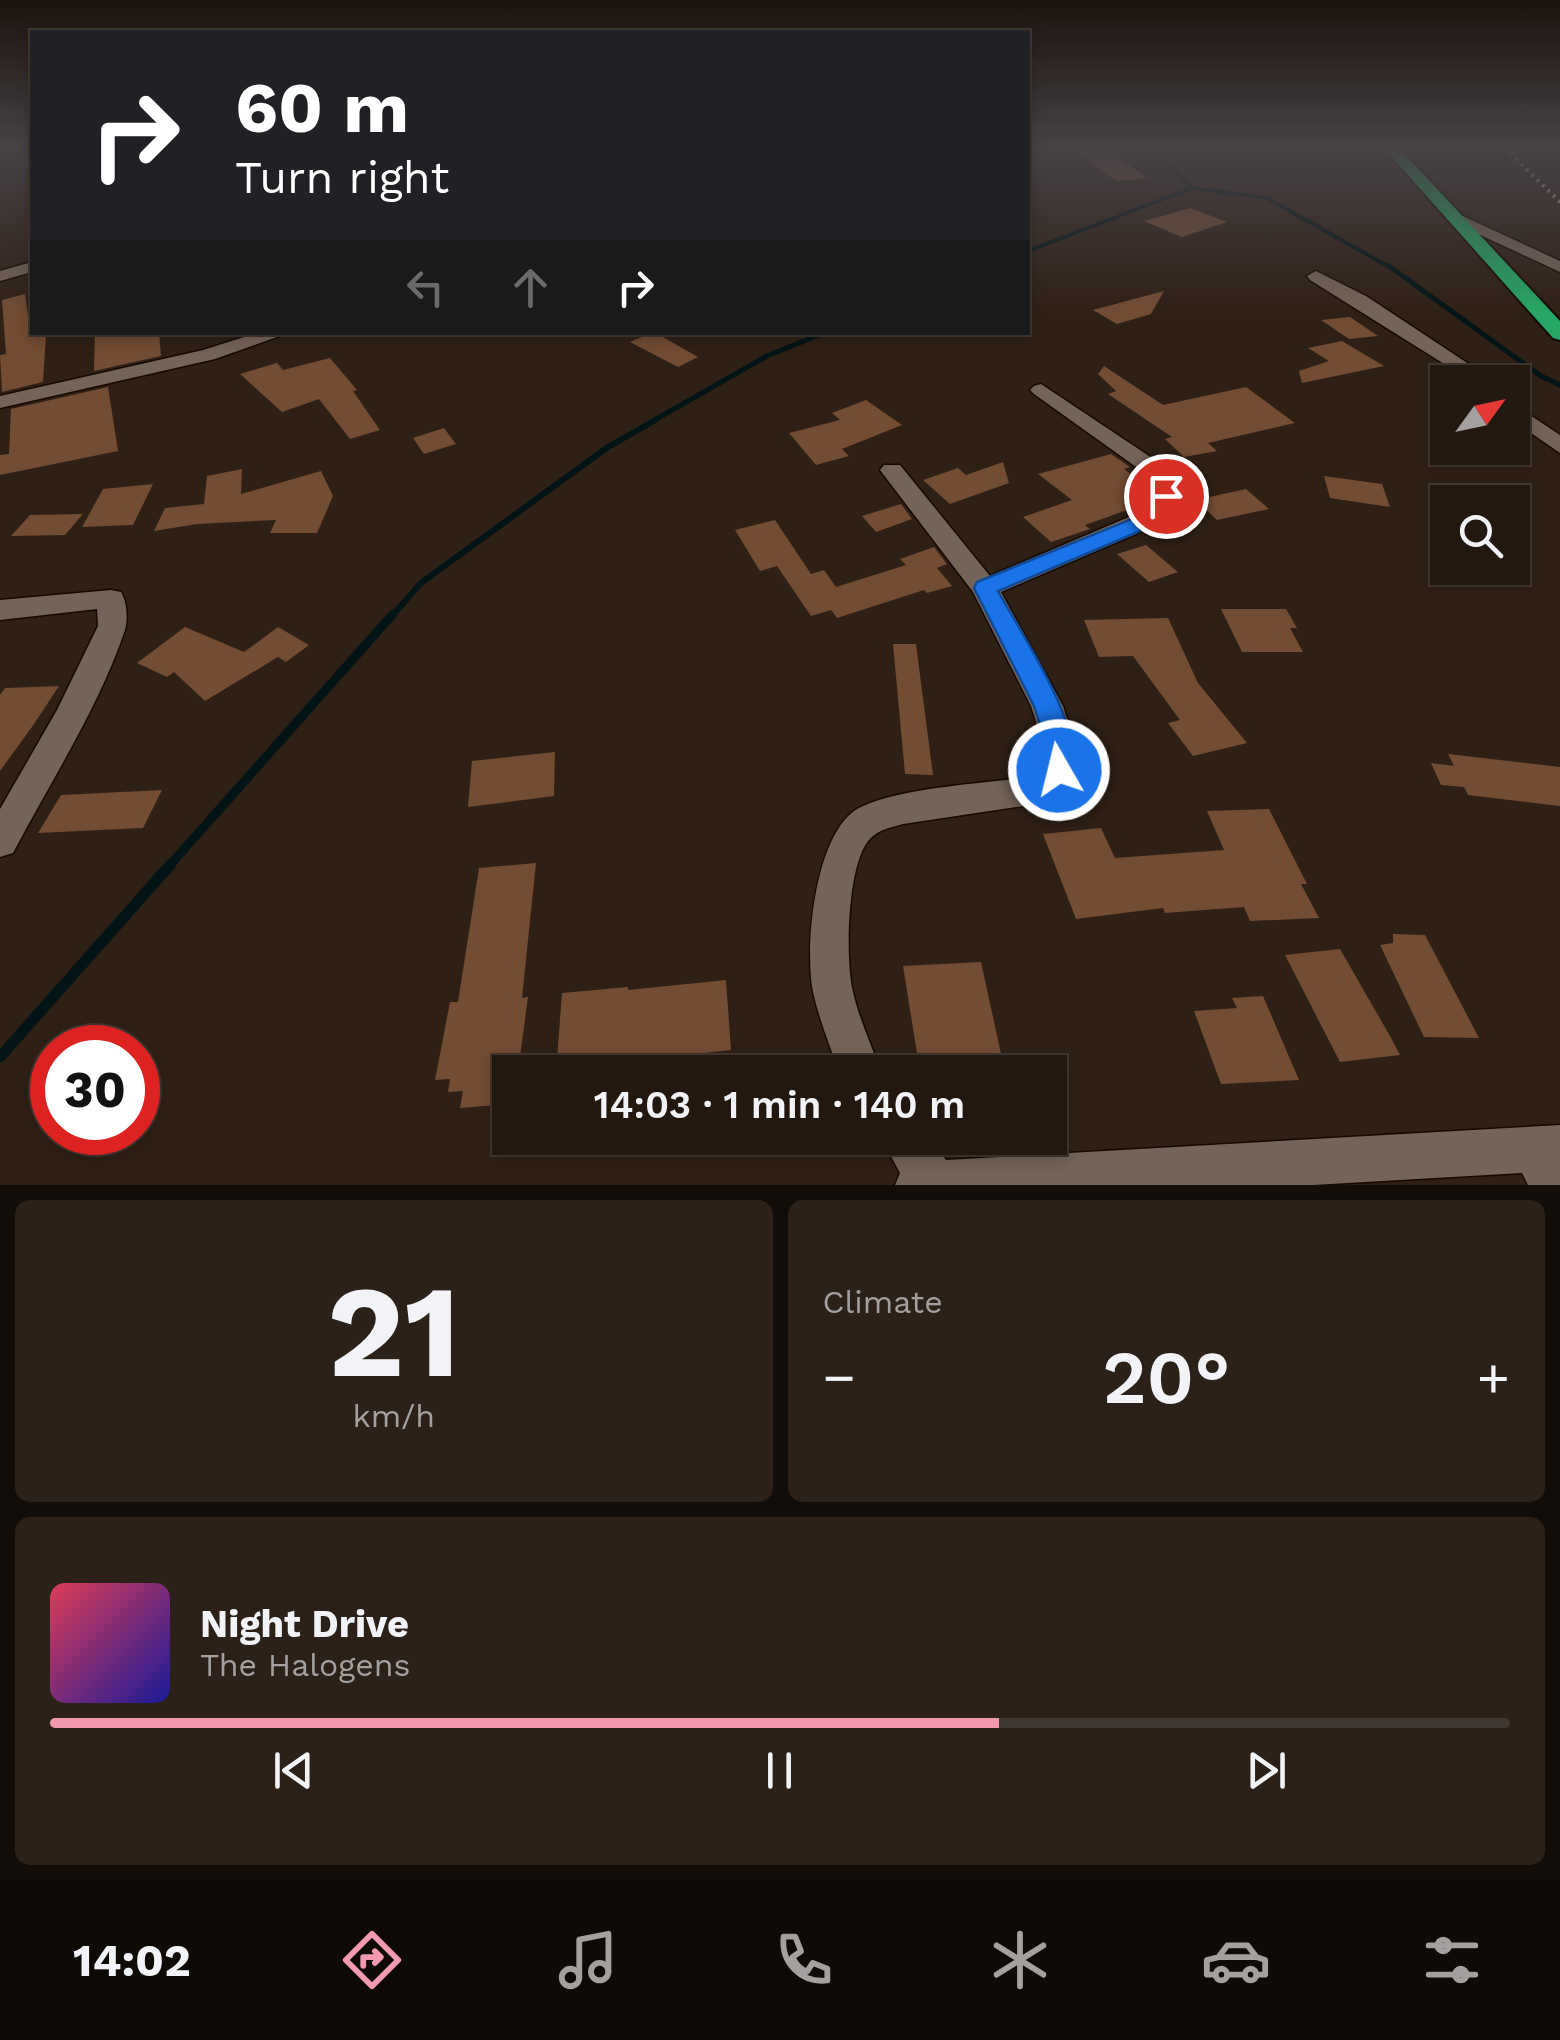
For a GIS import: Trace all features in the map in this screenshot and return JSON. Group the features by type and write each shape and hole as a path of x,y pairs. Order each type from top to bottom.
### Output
{"highway":[{"path":"1441,203 1560,334"}],"street":[{"path":"1454,218 1560,268"},
{"path":"0,276 30,267"},
{"path":"1316,276 1460,365"},
{"path":"0,402 208,355 272,335"},
{"path":"985,588 1150,520 1162,511 1165,477 1041,390"},
{"path":"1530,423 1560,446"},
{"path":"854,1055 832,989 832,900 844,850 855,831 870,818 903,810 1037,790 1059,770 1062,753 1047,706 985,588 892,470"},
{"path":"0,610 111,599 112,626 71,713 0,842"},
{"path":"915,1155 935,1184"},
{"path":"918,1185 1549,1161"}],"building":[{"path":"1190,208 1227,222 1182,237 1144,221"},
{"path":"1164,291 1151,314 1117,324 1093,310"},
{"path":"25,294 31,337 46,335 43,382 2,392 0,355 6,354 2,300"},
{"path":"1350,317 1378,336 1349,339 1321,320"},
{"path":"95,335 159,335 161,356 94,371"},
{"path":"659,335 698,357 678,367 630,342"},
{"path":"1342,341 1384,366 1302,383 1299,371 1329,361 1308,348"},
{"path":"330,358 357,390 353,391 380,430 350,439 319,399 282,412 240,374 277,363 283,370"},
{"path":"1104,366 1163,405 1246,387 1295,423 1208,443 1217,451 1184,457 1165,439 1172,437 1108,394 1116,391 1098,374"},
{"path":"108,387 118,451 0,475 0,455 9,454 11,409"},
{"path":"866,400 902,425 842,449 849,456 816,465 789,433 840,420 832,413"},
{"path":"444,428 456,444 424,454 413,438"},
{"path":"1111,454 1148,487 1147,503 1051,542 1023,517 1072,500 1038,474"},
{"path":"1003,462 1009,483 950,504 923,480 958,468 966,475"},
{"path":"242,469 241,494 321,471 333,496 317,533 270,533 276,520 197,524 154,531 165,508 204,504 207,476"},
{"path":"1324,476 1382,484 1390,507 1330,498"},
{"path":"153,484 133,525 82,527 103,489"},
{"path":"1246,489 1269,509 1217,520 1196,500"},
{"path":"901,504 912,519 876,532 862,516"},
{"path":"83,514 65,535 11,536 30,515"},
{"path":"775,520 811,574 824,570 836,587 906,565 900,559 934,547 947,564 937,568 952,586 927,593 924,590 837,618 831,610 811,616 777,566 760,571 735,530"},
{"path":"1146,545 1178,572 1149,582 1117,554"},
{"path":"1221,609 1286,609 1297,628 1290,628 1303,652 1242,652"},
{"path":"1168,618 1198,683 1247,743 1193,756 1168,723 1180,720 1133,656 1099,657 1084,620"},
{"path":"185,627 244,652 278,627 309,645 286,662 278,657 205,701 174,672 167,677 137,663"},
{"path":"893,644 916,644 933,775 905,774"},
{"path":"59,686 0,771 0,695 5,688"},
{"path":"555,752 554,796 468,807 472,761"},
{"path":"1448,754 1560,767 1560,806 1468,795 1464,787 1441,785 1431,763 1454,766"},
{"path":"162,790 143,828 38,833 61,795"},
{"path":"1269,809 1307,884 1301,884 1319,918 1250,921 1244,907 1165,913 1163,908 1076,919 1043,834 1101,828 1115,858 1224,850 1207,811"},
{"path":"536,863 522,998 528,997 520,1055 492,1055 492,1105 460,1108 463,1091 448,1092 450,1079 435,1080 450,1002 458,1002 479,868"},
{"path":"1393,934 1425,935 1479,1038 1424,1037 1380,945 1393,943"},
{"path":"1340,949 1400,1055 1340,1062 1285,955"},
{"path":"981,962 1001,1055 917,1055 903,966"},
{"path":"726,980 731,1050 687,1055 557,1055 562,993"},
{"path":"1263,996 1299,1080 1221,1084 1194,1011 1237,1008 1232,998"}],"waterway":[{"path":"1030,250 1152,203"},
{"path":"1276,203 1393,269"},
{"path":"1389,266 1541,376 1560,385"},
{"path":"653,421 767,356 819,335"},
{"path":"391,617 421,583 608,447 657,419"},
{"path":"169,866 393,614"},
{"path":"0,1057 171,864"}],"route":[{"path":"1059,770 1062,753 1047,706 985,588 1150,520 1162,511 1166,496"}]}
